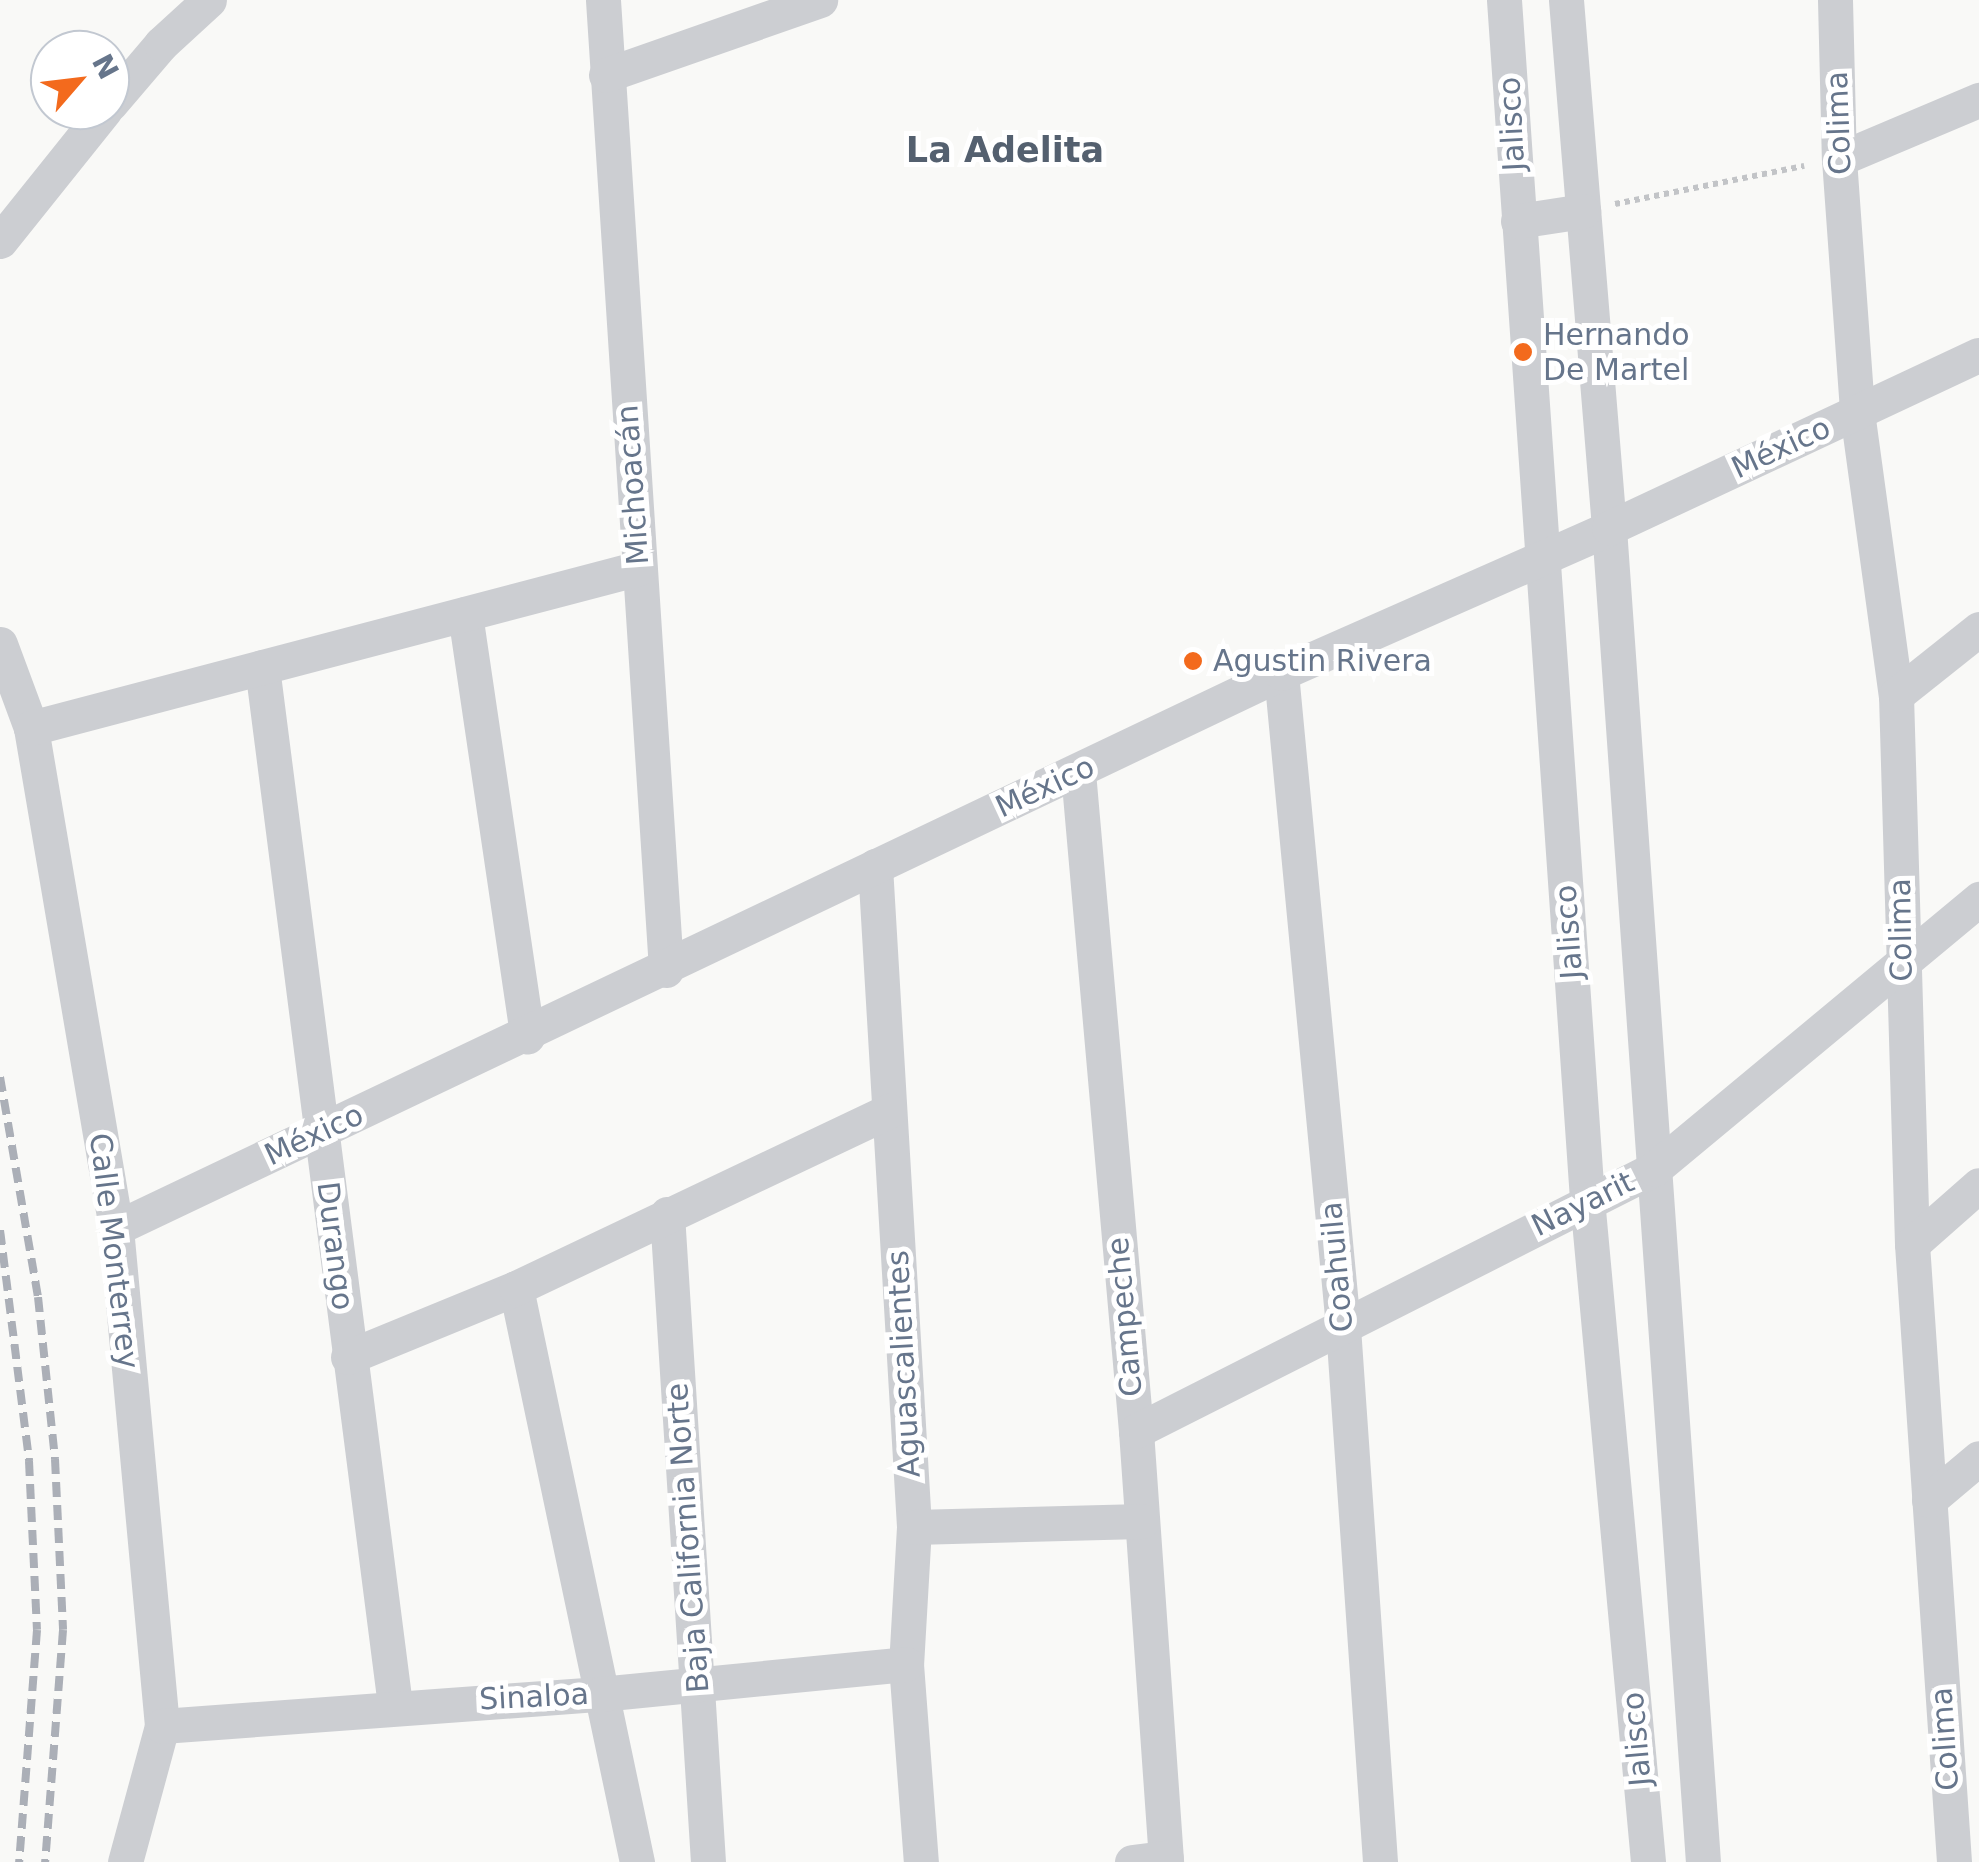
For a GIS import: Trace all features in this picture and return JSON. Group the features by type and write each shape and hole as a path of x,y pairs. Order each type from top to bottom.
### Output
{"street":[{"path":"130,80 161,44 209,0"},
{"name":"Michoacán","path":"604,0 666,970"},
{"path":"606,75 820,0"},
{"name":"Jalisco","path":"1504,0 1587,1199 1648,1862"},
{"name":"Jalisco","path":"1566,0 1609,528 1703,1862"},
{"name":"Colima","path":"1835,0 1839,159 1856,412 1896,695 1912,1244 1954,1862"},
{"path":"1839,159 1979,100"},
{"path":"0,241 89,130"},
{"path":"1518,221 1583,210"},
{"name":"México","path":"116,1228 666,970 1281,674 1609,528 1979,355"},
{"path":"31,728 639,568"},
{"path":"465,614 526,1036"},
{"path":"1896,695 1979,628"},
{"name":"Calle Monterrey","path":"0,644 31,728 116,1228 162,1726 125,1862"},
{"name":"Durango","path":"262,667 395,1705"},
{"name":"Coahuila","path":"1281,674 1343,1326 1380,1862"},
{"name":"Campeche","path":"1078,772 1136,1432 1155,1860"},
{"name":"Aguascalientes","path":"876,866 914,1527 906,1664 921,1862"},
{"name":"Nayarit","path":"1136,1432 1587,1199 1654,1169 1979,899"},
{"path":"348,1357 516,1288 888,1111"},
{"path":"1912,1244 1979,1186"},
{"name":"Baja California Norte","path":"667,1214 708,1862"},
{"path":"516,1288 637,1862"},
{"path":"1929,1500 1979,1458"},
{"path":"914,1527 1142,1520"},
{"name":"Sinaloa","path":"162,1726 395,1705 600,1694 906,1664"}],"path":[{"path":"1583,210 1839,159"}],"railway":[{"path":"0,1077 38,1297 55,1459 63,1630 45,1862"},
{"path":"0,1230 29,1461 37,1630 19,1862"}],"place":[{"name":"Hernando De Martel","path":"1523,352"},
{"name":"Agustin Rivera","path":"1193,661"}],"district":[{"name":"La Adelita","path":"1005,150"}]}
